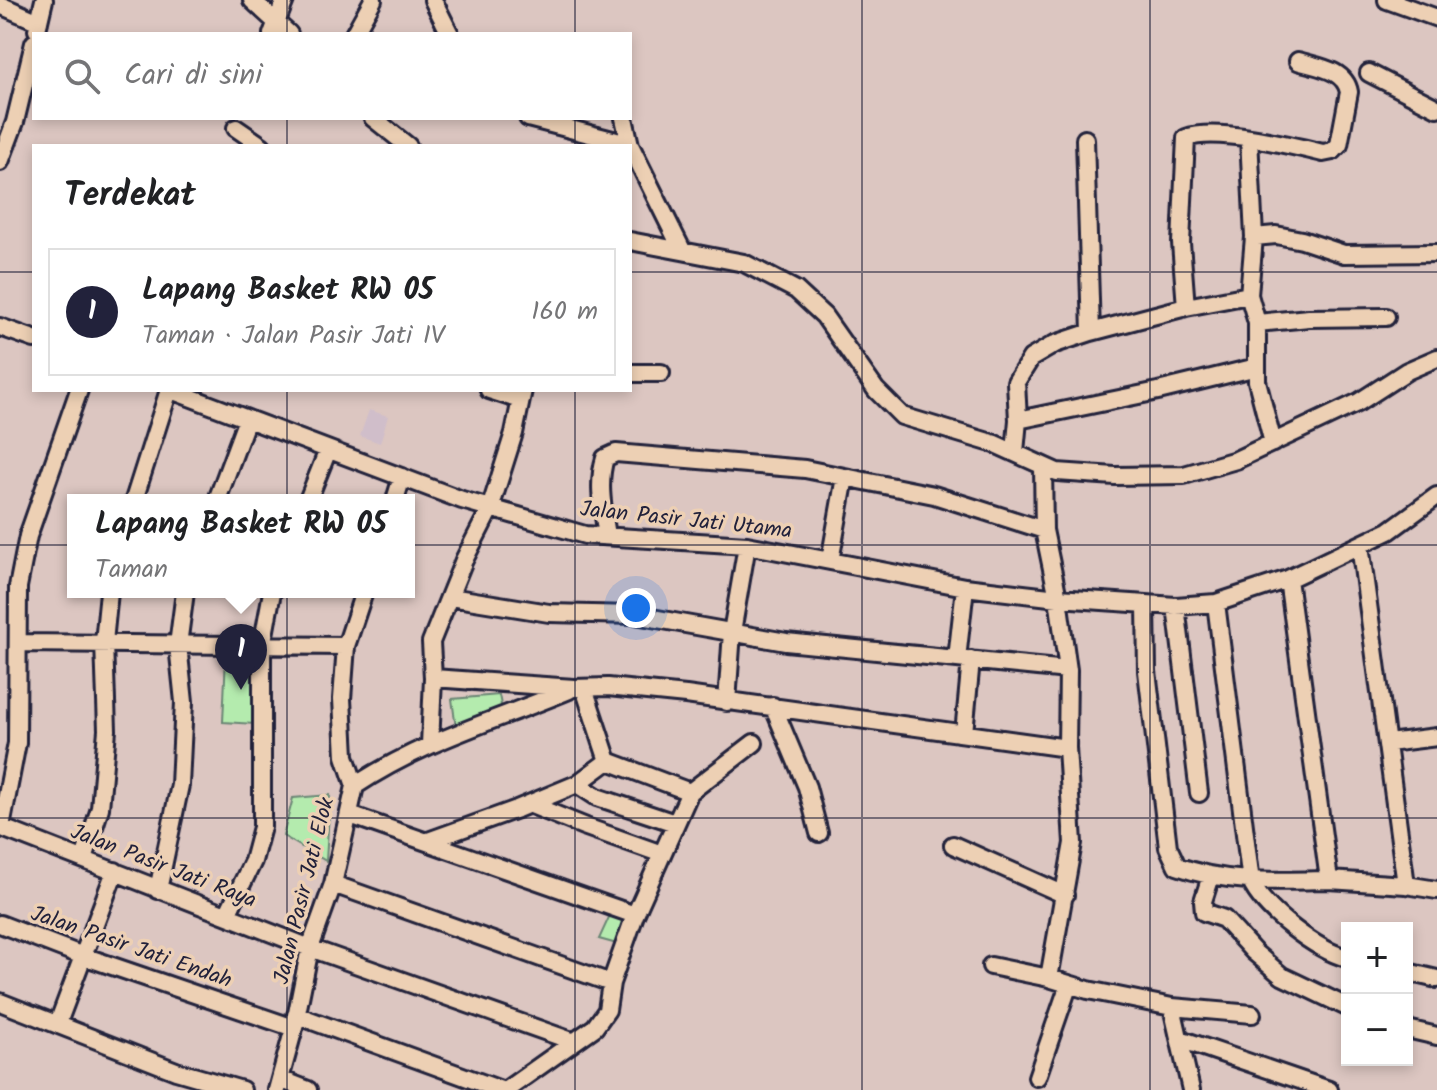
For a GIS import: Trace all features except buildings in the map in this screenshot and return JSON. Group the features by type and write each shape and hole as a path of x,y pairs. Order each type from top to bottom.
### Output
{"street":[{"path":"0,5 38,28 44,0"},
{"path":"252,0 274,28"},
{"path":"274,28 285,0"},
{"path":"356,32 373,0"},
{"path":"433,0 449,32"},
{"path":"1387,0 1437,18"},
{"path":"2,157 15,122 32,51"},
{"path":"1186,307 1181,243 1186,138 1196,134 1249,138 1323,153 1333,151 1339,145 1349,92 1342,77 1298,61"},
{"path":"1369,73 1437,108"},
{"path":"375,120 405,144"},
{"path":"397,120 405,144"},
{"path":"536,120 624,143"},
{"path":"624,120 630,144"},
{"path":"230,144 238,123 260,144"},
{"path":"1249,138 1254,237 1249,295 1257,323 1257,381 1273,443"},
{"path":"1085,139 1091,332"},
{"path":"632,149 682,250"},
{"path":"1254,237 1276,235 1344,254 1437,253"},
{"path":"632,241 744,263 796,290 824,316 876,390 902,416 1015,452 1057,472 1115,476 1184,475 1236,460 1359,402 1407,371 1437,358"},
{"path":"1015,452 1018,420 1016,382 1031,358 1055,344 1091,332 1186,307 1249,295"},
{"path":"1257,323 1309,318 1386,317"},
{"path":"0,327 32,338"},
{"path":"1018,420 1257,367"},
{"path":"632,373 661,373"},
{"path":"0,827 17,743 18,587 28,536 78,392"},
{"path":"136,494 169,392"},
{"name":"Jalan Pasir Jati Utama","path":"175,392 490,509 585,535 747,545 965,587 1058,598 1176,606 1216,603 1288,579 1389,531 1437,500"},
{"path":"430,745 431,642 464,560 490,509 514,433 522,395 502,392"},
{"path":"219,494 247,419"},
{"path":"310,494 328,450"},
{"path":"607,536 601,469 605,458 616,453 805,469 934,495 1044,530"},
{"path":"1043,467 1044,530 1068,670 1067,748 1073,843 1049,978"},
{"path":"397,494 402,477"},
{"path":"830,561 845,477"},
{"path":"727,702 732,632 747,545"},
{"path":"1360,545 1406,885"},
{"path":"1288,579 1329,880"},
{"path":"964,733 965,587"},
{"path":"450,597 549,613 635,615 786,642 1068,670"},
{"path":"84,859 100,808 107,730 104,642 108,598"},
{"path":"158,890 180,785 184,702 178,645 184,598"},
{"path":"227,915 253,861 262,827 262,646 271,598"},
{"path":"355,786 345,756 342,699 346,646 362,598"},
{"path":"1216,603 1251,882 1258,894 1286,921 1329,952 1341,956"},
{"path":"1146,604 1147,671 1168,847 1177,866 1211,876 1251,882 1329,880 1437,890"},
{"path":"1176,606 1199,793"},
{"path":"18,643 346,646"},
{"path":"433,678 579,688 608,687 686,695 1067,748"},
{"path":"579,688 608,761 690,792"},
{"name":"Jalan Pasir Jati Elok","path":"278,1085 310,948 333,884 355,786 382,767 430,745 579,688"},
{"path":"773,706 807,787 819,833"},
{"path":"1388,743 1437,737"},
{"path":"504,1090 602,1019 635,915 690,792 754,743"},
{"path":"428,841 577,784 608,761"},
{"path":"577,784 597,797 675,823"},
{"path":"529,804 662,854"},
{"path":"350,815 635,915"},
{"name":"Jalan Pasir Jati Raya","path":"0,827 310,948 572,1041"},
{"path":"953,845 1065,895"},
{"path":"58,1023 115,871"},
{"path":"1211,876 1203,901 1204,912 1224,919 1254,952 1282,976 1341,1004"},
{"path":"333,884 611,983"},
{"name":"Jalan Pasir Jati Endah","path":"0,924 83,956 504,1090"},
{"path":"991,966 1172,1007 1252,1014"},
{"path":"1413,973 1437,979"},
{"path":"1037,1077 1069,984"},
{"path":"0,1002 176,1071 242,1090"},
{"path":"1172,1007 1191,1090"},
{"path":"1413,1030 1437,1036"},
{"path":"1180,1039 1329,1090"},
{"path":"278,1085 308,1090"}],"shaded area":[{"path":"369,410 388,416 380,443 360,436"}],"green space":[{"path":"226,656 258,657 255,724 223,722"},
{"path":"499,695 503,715 456,728 452,699"},
{"path":"330,795 326,861 283,836 293,798"},
{"path":"610,915 626,922 617,944 599,939"}],"place":[{"name":"Lapang Basket RW 05","path":"241,690"}]}
